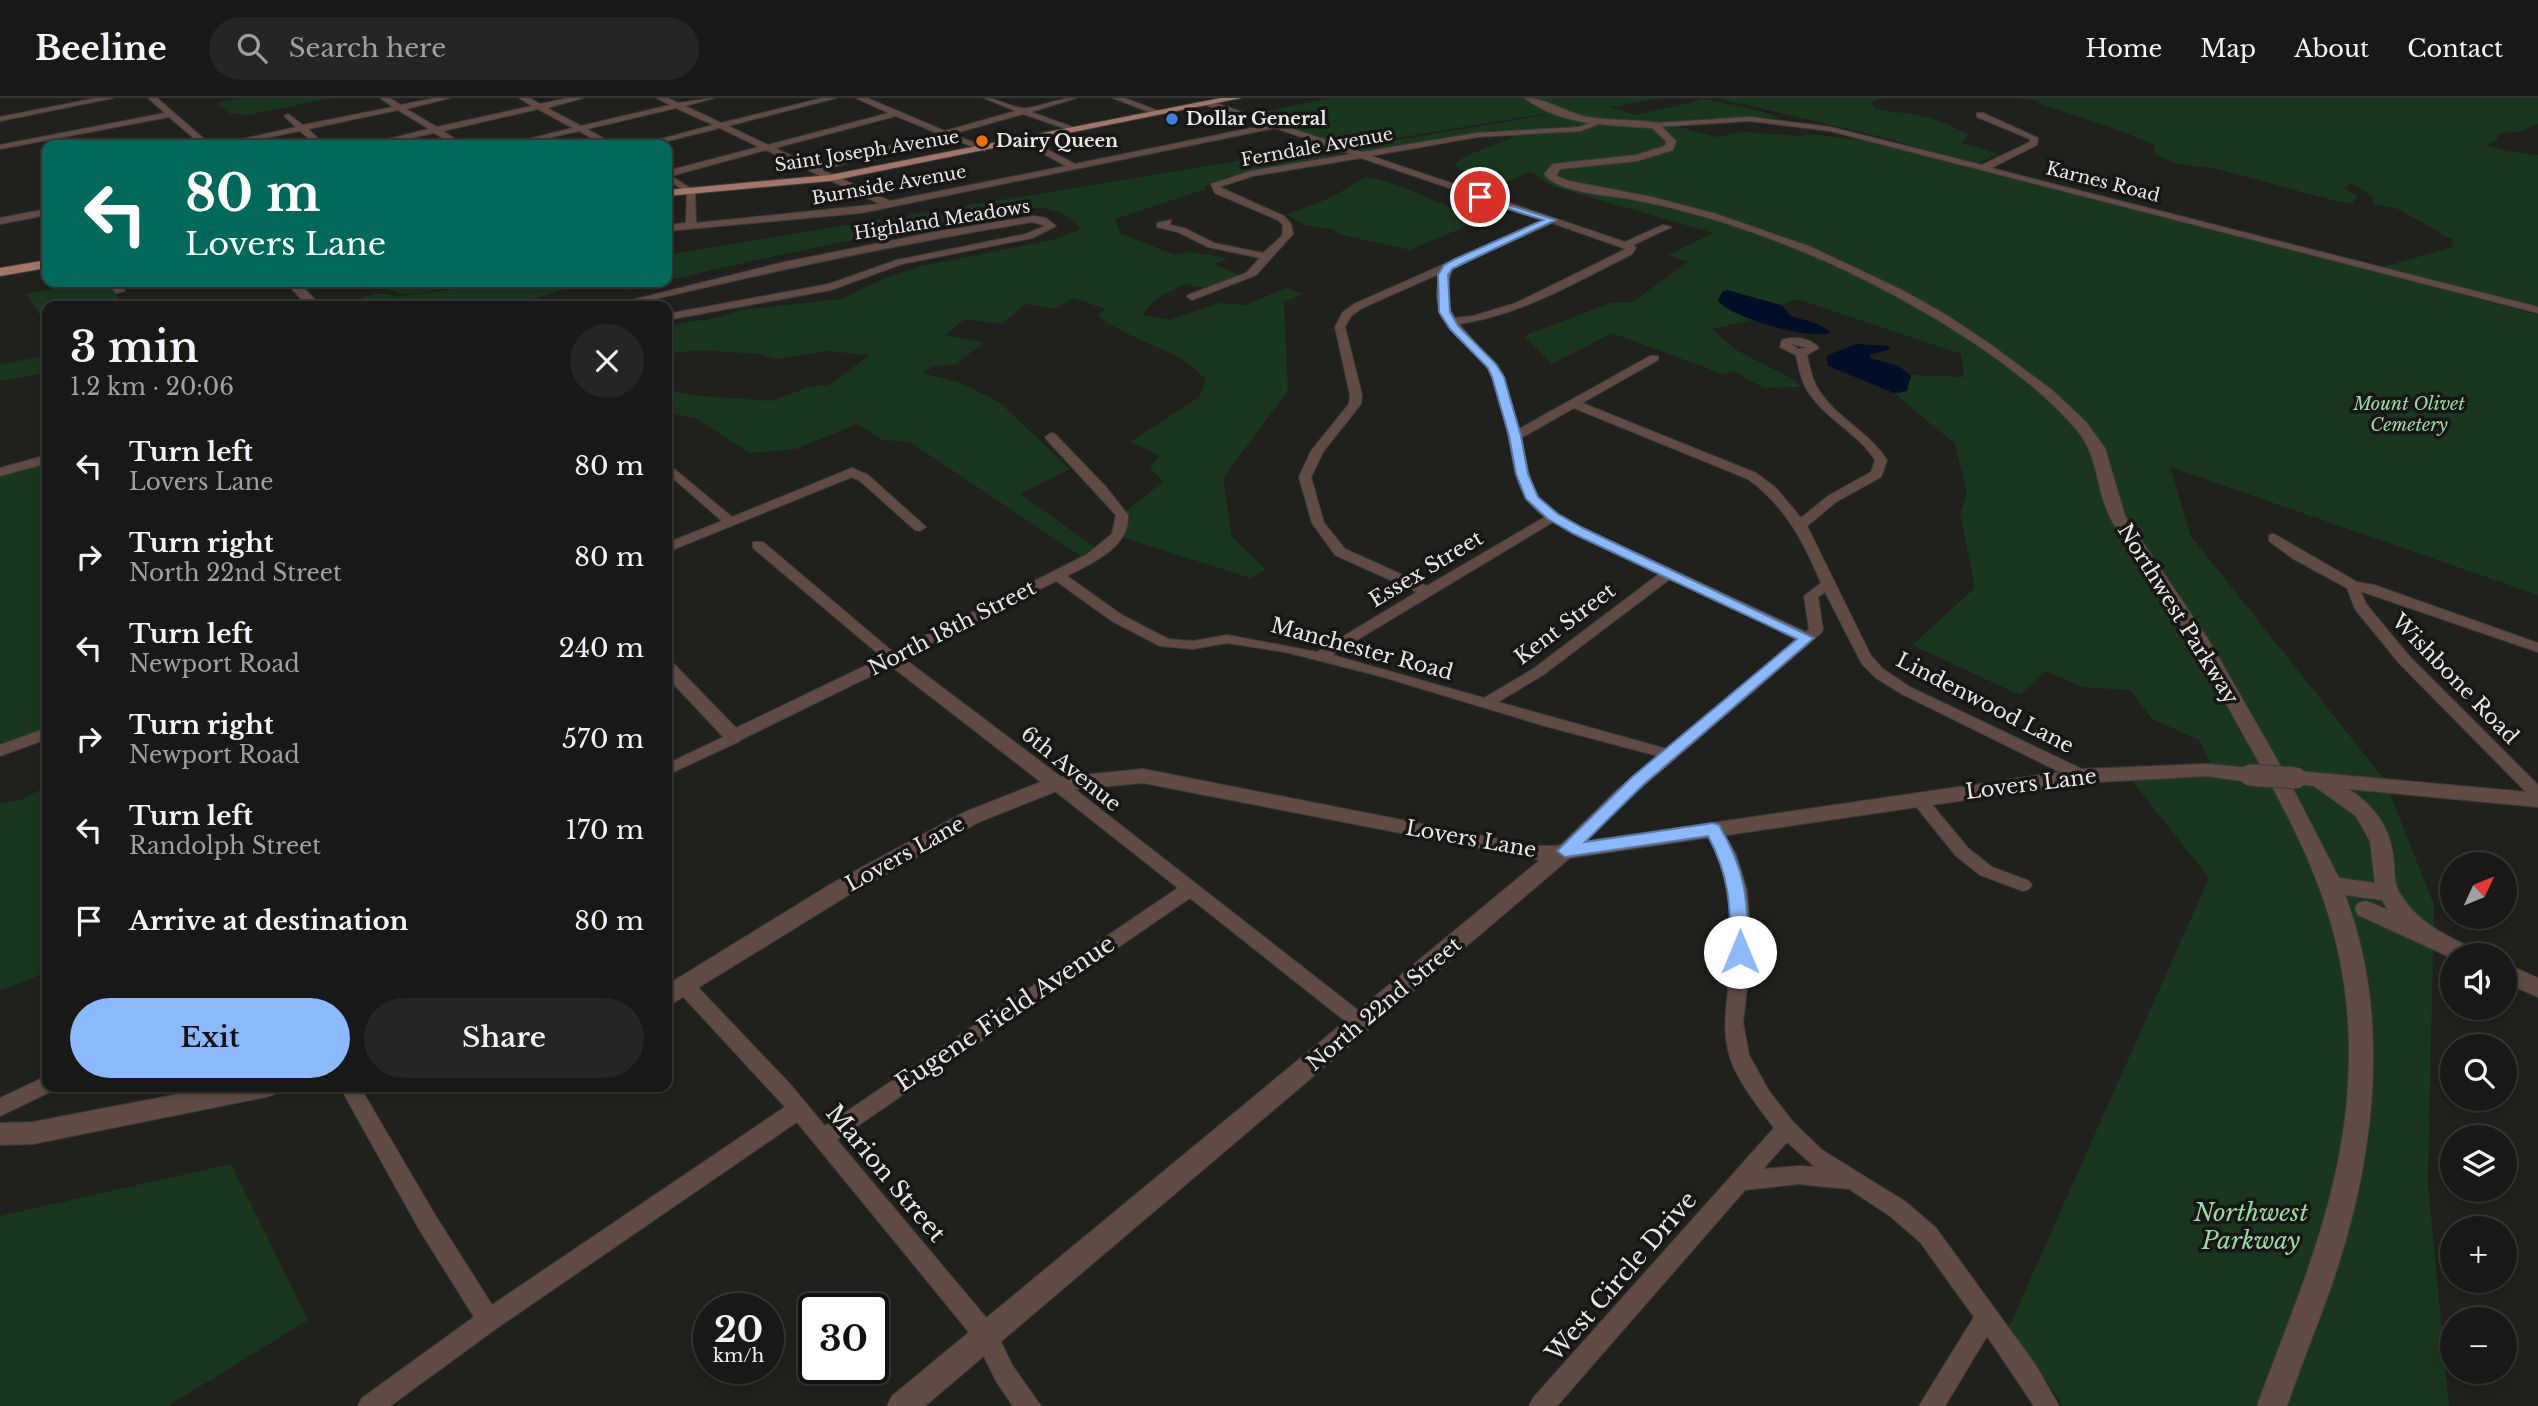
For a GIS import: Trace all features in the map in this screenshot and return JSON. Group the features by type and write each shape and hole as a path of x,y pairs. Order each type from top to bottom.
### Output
{"main road":[{"name":"Saint Joseph Avenue","path":"672,193 830,178 1236,98"},
{"path":"0,272 42,265"}],"street":[{"path":"0,119 109,98"},
{"path":"155,98 201,140"},
{"path":"384,98 452,140"},
{"path":"245,140 446,98"},
{"path":"523,98 601,140"},
{"path":"391,140 579,98"},
{"path":"662,98 888,204"},
{"path":"531,140 710,98"},
{"path":"664,140 832,98"},
{"path":"860,98 982,149"},
{"path":"988,98 1072,131"},
{"path":"813,170 1072,98"},
{"path":"1117,98 1160,113"},
{"path":"1530,98 1559,112 1599,121 1655,125"},
{"path":"1209,103 1631,248 1629,252 1517,305 1479,318 1451,322"},
{"path":"672,174 897,113"},
{"path":"48,140 171,114"},
{"path":"1980,115 2034,138 2034,143 1983,168"},
{"path":"288,116 315,140"},
{"name":"Karnes Road","path":"1655,125 1742,120 1790,122 1830,129 2538,310"},
{"name":"Ferndale Avenue","path":"1192,297 1252,273 1266,256 1285,241 1290,232 1289,225 1272,213 1223,194 1214,187 1251,174 1358,155 1495,133 1580,129 1599,121"},
{"name":"Northwest Parkway","path":"1655,125 1671,141 1672,145 1665,151 1626,159 1565,163 1549,174 1566,184 1667,203 1822,254 1900,295 1991,351 2059,404 2092,438 2101,456 2116,515 2199,639 2301,819 2333,894 2351,958 2358,1020 2360,1088 2355,1137 2335,1232 2272,1406"},
{"name":"Burnside Avenue","path":"672,227 861,210 1274,126"},
{"path":"1024,139 1072,166"},
{"path":"0,147 42,141"},
{"path":"672,178 691,191 691,225"},
{"path":"0,221 42,213"},
{"name":"Highland Meadows","path":"634,301 780,266 934,235 1033,219 1043,220 1051,226 1029,236 900,262 831,287 672,316"},
{"path":"1428,592 1340,552 1318,523 1305,477 1317,451 1355,404 1356,395 1339,334 1343,319 1358,306 1552,220"},
{"path":"1168,222 1160,225 1181,227 1211,245 1266,256"},
{"path":"1625,245 1666,227"},
{"path":"1448,267 1443,275 1444,312 1461,336 1492,367 1515,436 1527,490 1553,517 1807,638 1816,630 1811,596 1828,584"},
{"path":"116,287 120,291"},
{"path":"296,287 310,301"},
{"path":"1800,525 1832,499 1877,474 1881,460 1864,438 1817,396 1809,384 1801,353"},
{"path":"1515,436 1654,358"},
{"name":"Lindenwood Lane","path":"1574,404 1752,476 1772,488 1784,500 1800,525 1862,653 1880,674 1906,690 2082,776"},
{"name":"North 18th Street","path":"672,768 1106,548 1115,540 1122,525 1122,515 1068,451 1051,437"},
{"path":"0,472 42,460"},
{"path":"672,471 730,521"},
{"path":"672,546 852,472 864,478 920,527"},
{"name":"Essex Street","path":"1319,657 1553,517"},
{"name":"Wishbone Road","path":"2274,538 2297,555 2355,587 2369,588 2422,605 2538,648"},
{"name":"6th Avenue","path":"758,545 892,658 1361,1023"},
{"name":"Kent Street","path":"1485,704 1538,672 1668,574"},
{"name":"Manchester Road","path":"1057,575 1117,618 1165,643 1183,646 1227,639 1246,640 1381,672 1485,704 1668,754"},
{"name":"Wishbone Road","path":"2355,587 2353,596 2363,613 2473,731 2538,794"},
{"name":"North 22nd Street","path":"902,1406 1565,851 1622,794 1807,638"},
{"path":"672,672 734,737"},
{"path":"0,751 42,735"},
{"name":"Lovers Lane","path":"676,991 839,890 972,817 1032,791 1056,785 1143,776 1534,852 1565,851 2082,776 2194,771 2538,800"},
{"path":"2304,779 2344,795 2362,808 2378,831 2393,899 2428,936"},
{"path":"2362,808 2366,797 2376,786"},
{"path":"1919,799 1962,852 1986,871 2023,885"},
{"path":"1713,829 1727,854 1738,890 1741,926 1739,978 1733,1023 1739,1056 1762,1097 1786,1128 1815,1156 1898,1209 1928,1235 2027,1372 2047,1406"},
{"name":"Eugene Field Avenue","path":"823,1138 1188,890"},
{"path":"2333,894 2393,899"},
{"path":"2333,894 2442,943"},
{"path":"2366,909 2387,910 2393,899"},
{"path":"2517,978 2538,988"},
{"name":"Marion Street","path":"676,991 799,1109 986,1335 994,1357 1029,1406"},
{"path":"0,1107 42,1086"},
{"path":"0,1134 33,1133 241,1092"},
{"path":"353,1092 447,1254 489,1320"},
{"path":"370,1406 489,1320 799,1109"},
{"name":"West Circle Drive","path":"1541,1406 1786,1128"},
{"path":"1740,1181 1799,1175 1851,1180"},
{"path":"1931,1406 1987,1317"}],"green space":[{"path":"241,98 332,98 243,116 239,113 231,114 216,103"},
{"name":"Northwest Parkway","path":"1330,98 1662,98 1610,107 1635,115 1701,98 1761,111 1779,118 1736,117 1661,122 1716,137 1743,132 1799,136 1812,134 1872,142 2110,201 2538,315 2538,595 2170,467 2191,536 2384,779 2434,905 2428,1183 2440,1310 2440,1384 2447,1384 2449,1406 2063,1406 2009,1327 2209,878 2129,777 2215,773 2199,740 2152,719 2130,690 2081,687 2046,671 2020,695 1912,645 1975,588 1960,514 1967,493 1955,444 1894,393 1901,393 1911,380 1911,375 1964,377 1961,354 1797,299 1781,305 1750,297 1721,295 1718,300 1738,314 1756,319 1712,329 1736,350 1795,380 1800,387 1764,388 1733,371 1725,375 1612,333 1552,364 1524,336 1610,303 1632,302 1688,262 1668,255 1713,233 1552,186 1531,172 1503,183 1493,182 1454,166 1465,157 1512,137 1494,130 1358,152 1349,148 1545,115 1543,114 1342,147 1248,115"},
{"path":"1717,98 1883,98 1871,103 1876,109 1947,124 1968,136 1962,143 1998,154 1978,163 1971,163 1886,138"},
{"path":"2019,98 2538,98 2538,124 2521,131 2498,134 2497,141 2486,145 2506,151 2538,155 2538,309 2380,268 2452,247 2453,240 2398,209 2373,204 2373,197 2351,183 2344,188 2357,196 2352,204 2225,171 2169,161 2153,151 2155,145 2035,100"},
{"path":"1328,146 1345,153 1226,177 1205,186 1206,189 1115,219 1120,233 1175,255 1190,252 1228,258 1215,264 1239,275 1204,288 1185,284 1156,299 1142,315 1170,320 1218,303 1245,305 1286,288 1303,294 1284,302 1288,391 1223,478 1232,537 1266,570 1251,578 1121,537 1128,525 1126,511 1163,482 1150,467 1160,456 1130,442 1199,397 1206,380 1182,360 1125,332 1098,315 1105,309 1073,298 1056,309 1026,304 1001,324 965,319 945,335 984,343 955,364 931,367 922,373 958,382 999,402 1070,469 1020,494 1095,547 1081,556 910,442 883,440 858,424 796,449 750,453 695,418 672,414 672,391 771,401 809,387 829,385 870,355 827,351 775,359 760,354 698,350 672,353 672,324 711,319 742,310 841,299 887,277 922,266 1053,240 1081,229 1063,214 1040,208 1013,209 800,251 672,280 672,254"},
{"path":"1366,177 1398,185 1459,210 1490,216 1410,250 1306,225 1286,215 1332,197"},
{"path":"62,287 110,287 120,301 42,301 42,318 26,294"},
{"path":"390,287 443,287 408,294 386,288"},
{"path":"466,287 573,287 526,301 348,301 381,293 397,297"},
{"path":"609,287 642,287 629,290"},
{"path":"42,357 42,374 0,381 0,364"},
{"path":"42,463 42,731 0,747 0,474"},
{"path":"42,789 42,974 0,991 0,804 21,800"},
{"path":"231,1164 308,1320 168,1406 0,1406 0,1216"}],"water":[{"path":"1727,290 1781,305 1791,316 1818,324 1831,332 1807,333 1752,320 1724,306 1718,300 1722,292"},
{"path":"1856,344 1888,346 1890,349 1870,355 1870,358 1898,366 1911,375 1907,391 1894,393 1828,366 1826,356"}],"place":[{"name":"Dollar General","path":"1172,119"},
{"name":"Dairy Queen","path":"982,141"}],"route":[{"path":"1480,197 1552,220 1458,261 1448,267 1443,275 1444,312 1453,327 1492,367 1498,377 1515,436 1522,474 1532,499 1553,517 1578,531 1807,638 1622,794 1565,851 1713,829 1727,854 1738,890 1740,952"}],"park label":[{"name":"Mount Olivet Cemetery","path":"2409,414"}]}
